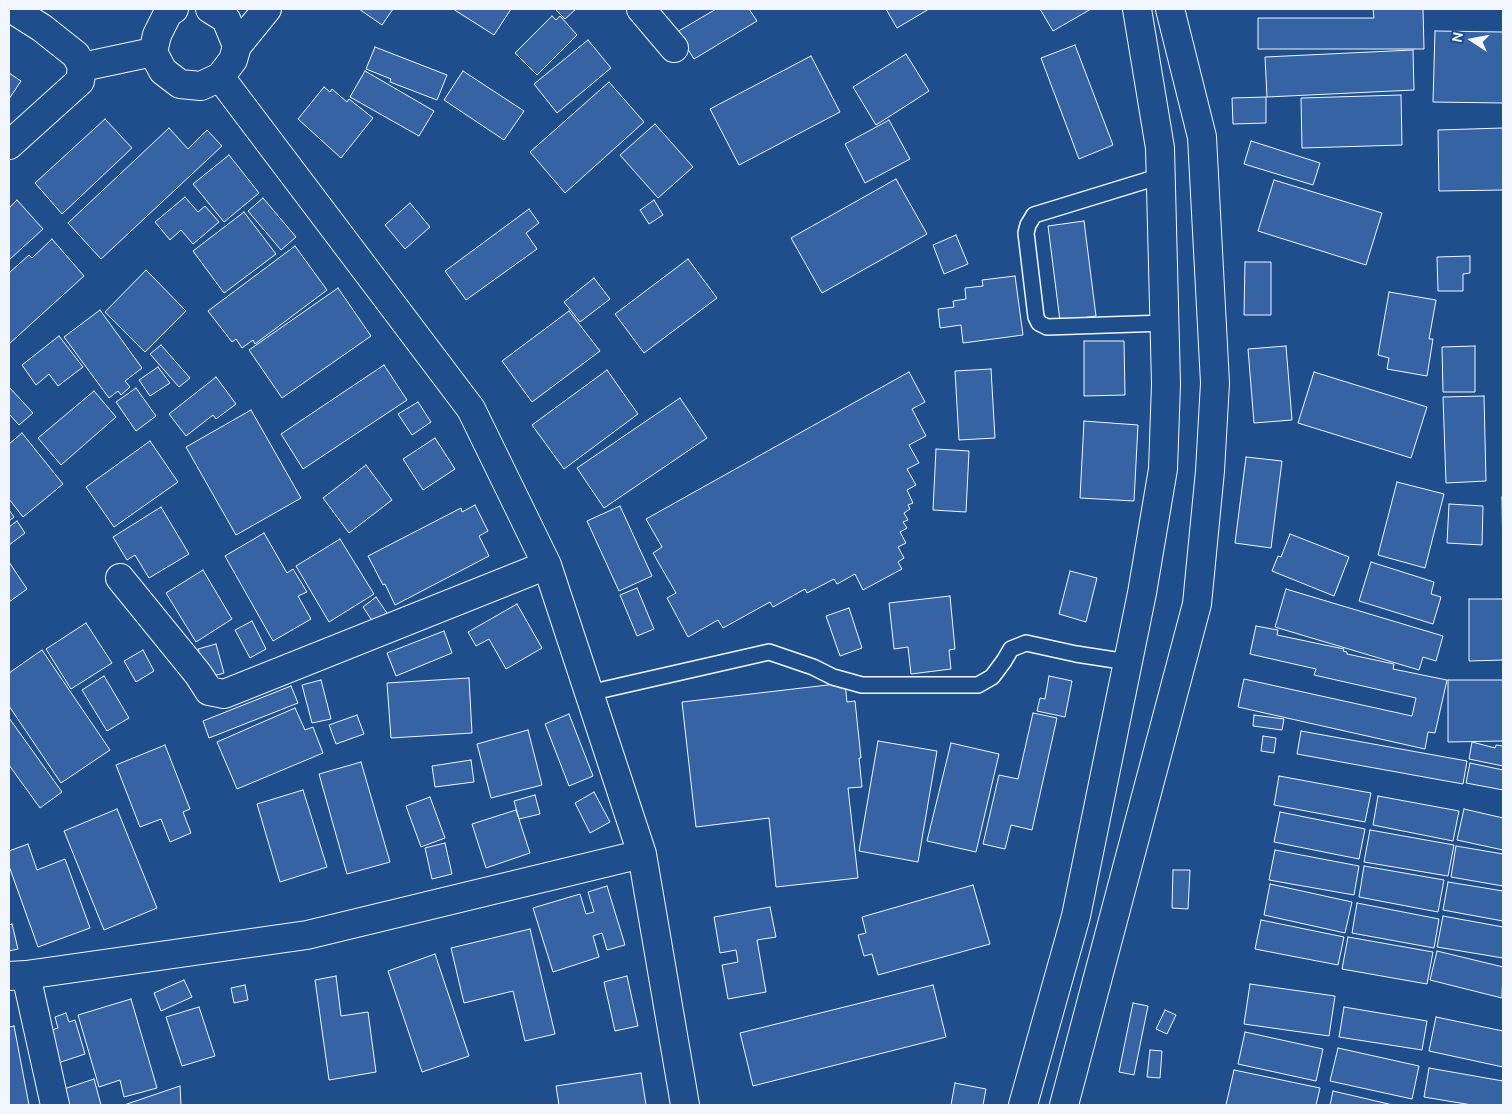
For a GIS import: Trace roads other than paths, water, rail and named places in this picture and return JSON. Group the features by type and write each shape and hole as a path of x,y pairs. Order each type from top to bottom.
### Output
{"street":[{"path":"9,145 80,81 82,67 76,55 42,28 12,9"},
{"path":"174,9 168,13 157,35 153,52 163,72 180,84 201,86 220,77 233,60 237,46 267,9"},
{"path":"210,9 226,19 237,46"},
{"path":"641,9 674,48"},
{"path":"1023,1105 1076,916 1142,593 1163,469 1166,384 1160,148 1137,9"},
{"path":"1064,1105 1197,604 1210,471 1215,383 1202,137 1170,9"},
{"path":"82,67 153,52"},
{"path":"220,77 471,409 547,566 642,854 685,1105"},
{"path":"120,578 198,674 209,692 224,694 547,566"},
{"path":"55,1105 17,976 307,935 642,854"}],"lane":[{"path":"1161,176 1034,215 1026,233 1036,317 1039,323 1047,327 1165,323"},
{"path":"589,693 769,652 813,667 833,677 862,685 978,685 992,677 1011,649 1026,643 1076,654 1128,662"}]}
